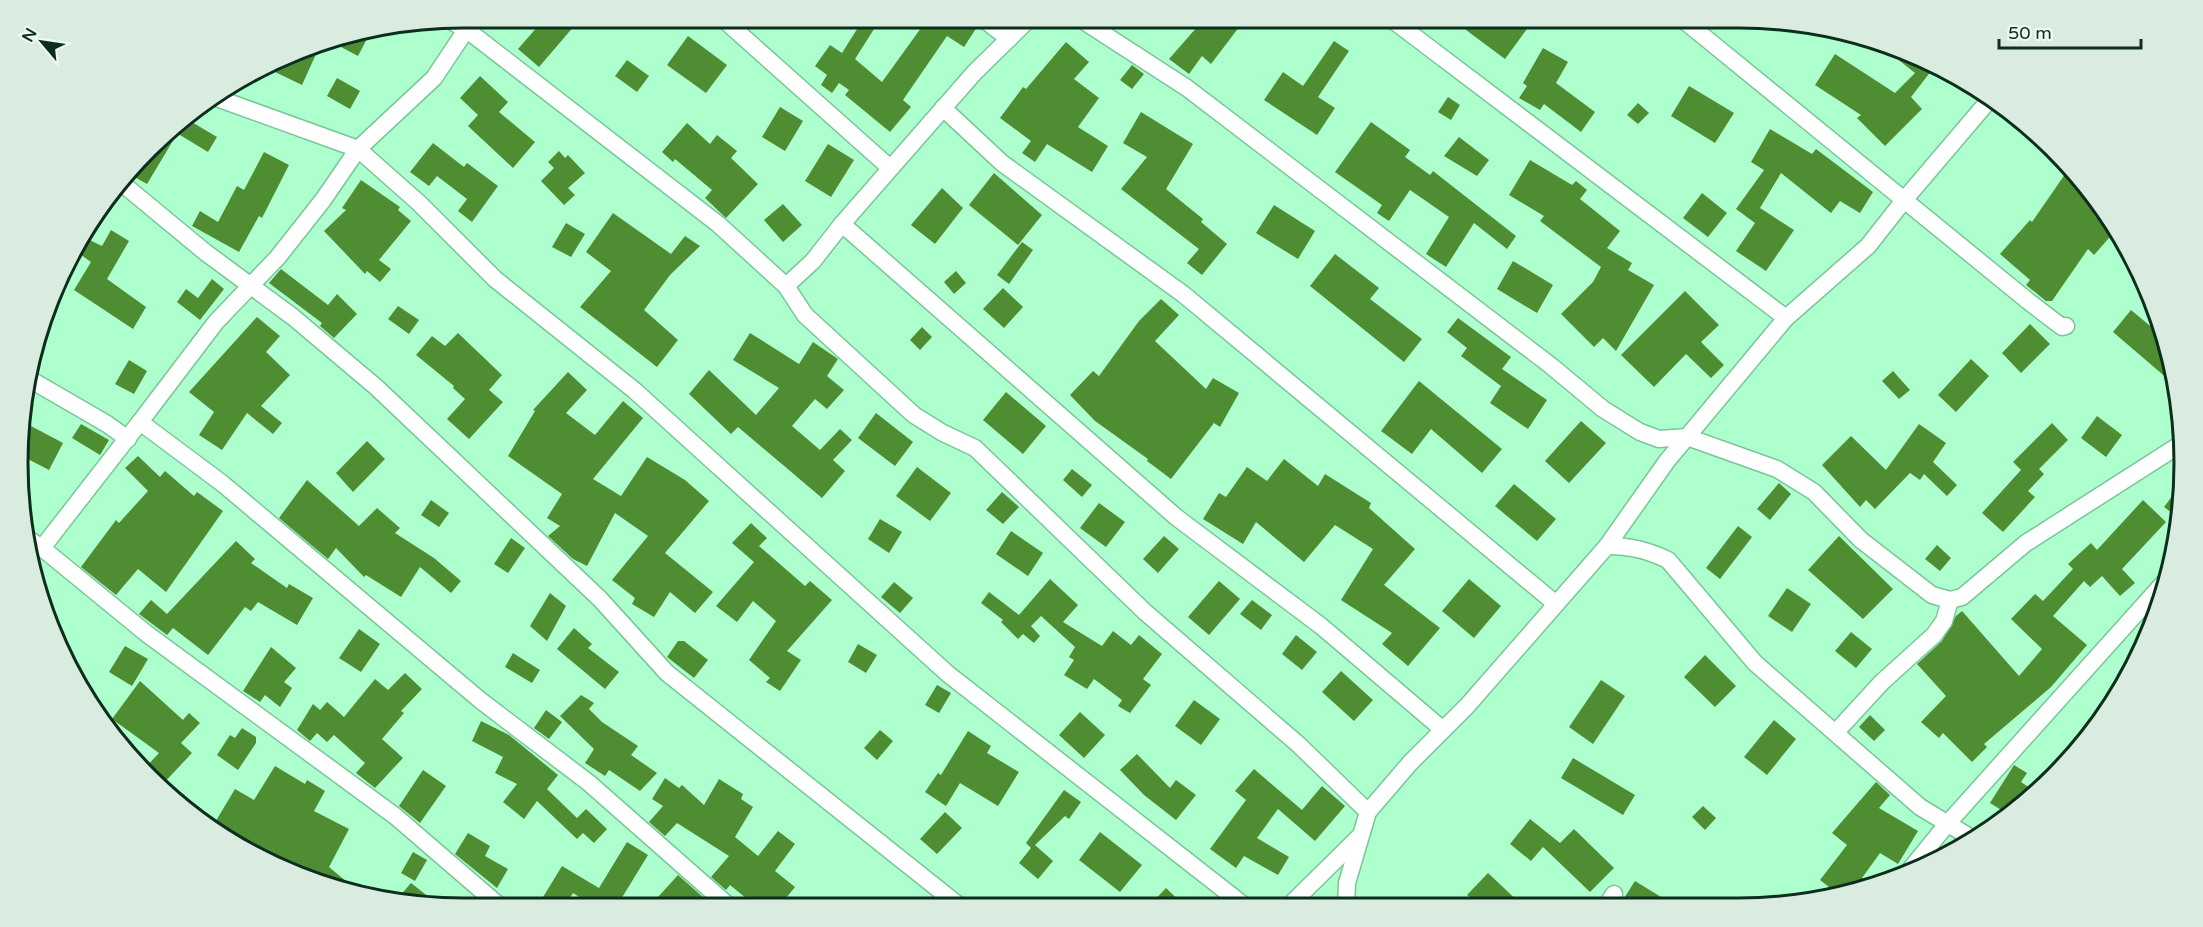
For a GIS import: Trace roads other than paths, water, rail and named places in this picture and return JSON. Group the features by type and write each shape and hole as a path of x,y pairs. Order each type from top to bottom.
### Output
{"street":[{"path":"42,548 209,331 278,257 358,149 434,78 468,28"},
{"path":"476,28 718,224 786,286 805,315 914,415 943,433 975,448 1145,612 1299,746 1368,812"},
{"path":"733,28 889,167"},
{"path":"995,28 1009,39"},
{"path":"786,286 813,261 889,167 1020,28"},
{"path":"1094,28 1187,88 1603,408 1640,432 1659,439 1688,437 1777,469 1814,492 1861,540 1932,595 1950,600 1962,597 2026,543 2174,448"},
{"path":"1403,28 1786,318"},
{"path":"1693,28 2028,301 2062,327 2066,326"},
{"path":"224,101 358,149 419,203 495,279 634,390 948,674 1234,898"},
{"path":"1346,898 1347,883 1368,812 1442,729 1467,706 1607,546 1667,461 1786,318 1868,246 1985,105"},
{"path":"943,108 1002,164 1183,294 1556,604"},
{"path":"127,188 205,252 251,284 376,387 600,599 667,673 949,898"},
{"path":"842,224 1176,517 1321,626 1442,729"},
{"path":"36,383 128,439"},
{"path":"140,422 224,484 480,700 589,783 720,898"},
{"path":"1659,439 1667,461"},
{"path":"36,544 147,634 395,816 491,898"},
{"path":"1607,546 1628,546 1649,551 1668,560 1755,663 1920,807 1966,834"},
{"path":"1918,860 1948,823 2154,593"},
{"path":"1836,732 1882,682 1934,635 1944,621 1950,600"},
{"path":"1297,898 1360,836"}]}
